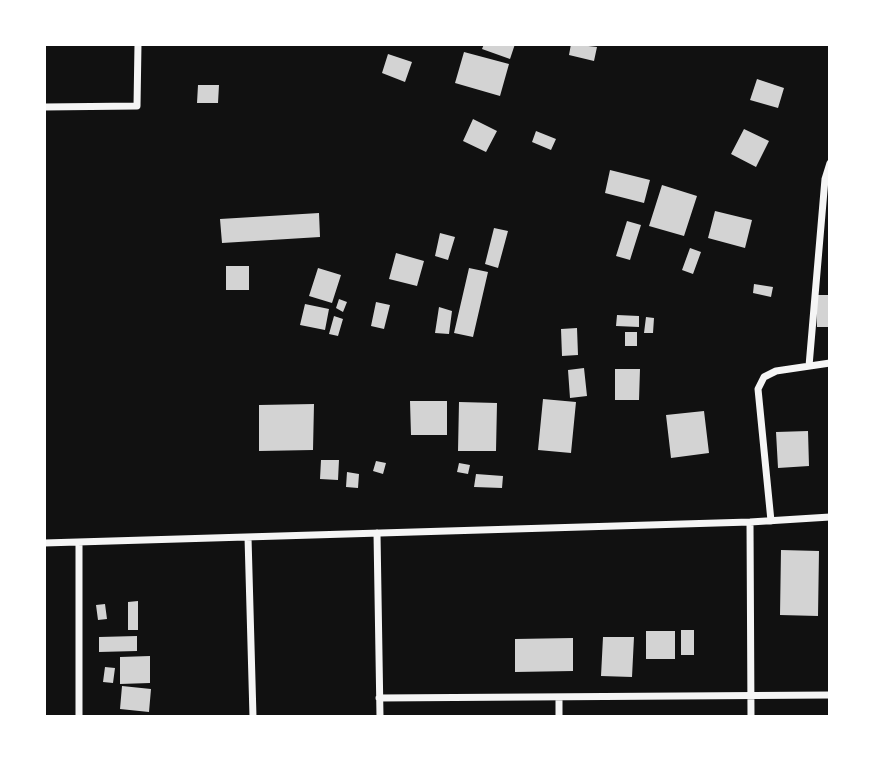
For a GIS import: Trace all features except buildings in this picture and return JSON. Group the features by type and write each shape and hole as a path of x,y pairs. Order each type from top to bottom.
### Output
{"street":[{"path":"44,107 137,106 138,44"},
{"path":"809,366 825,179 830,163"},
{"path":"771,521 758,389 764,377 776,372 830,363"},
{"path":"44,543 750,522 830,517"},
{"path":"750,522 751,717"},
{"path":"377,533 380,717"},
{"path":"248,537 253,717"},
{"path":"79,542 79,717"},
{"path":"379,698 830,695"},
{"path":"559,697 559,717"}]}
